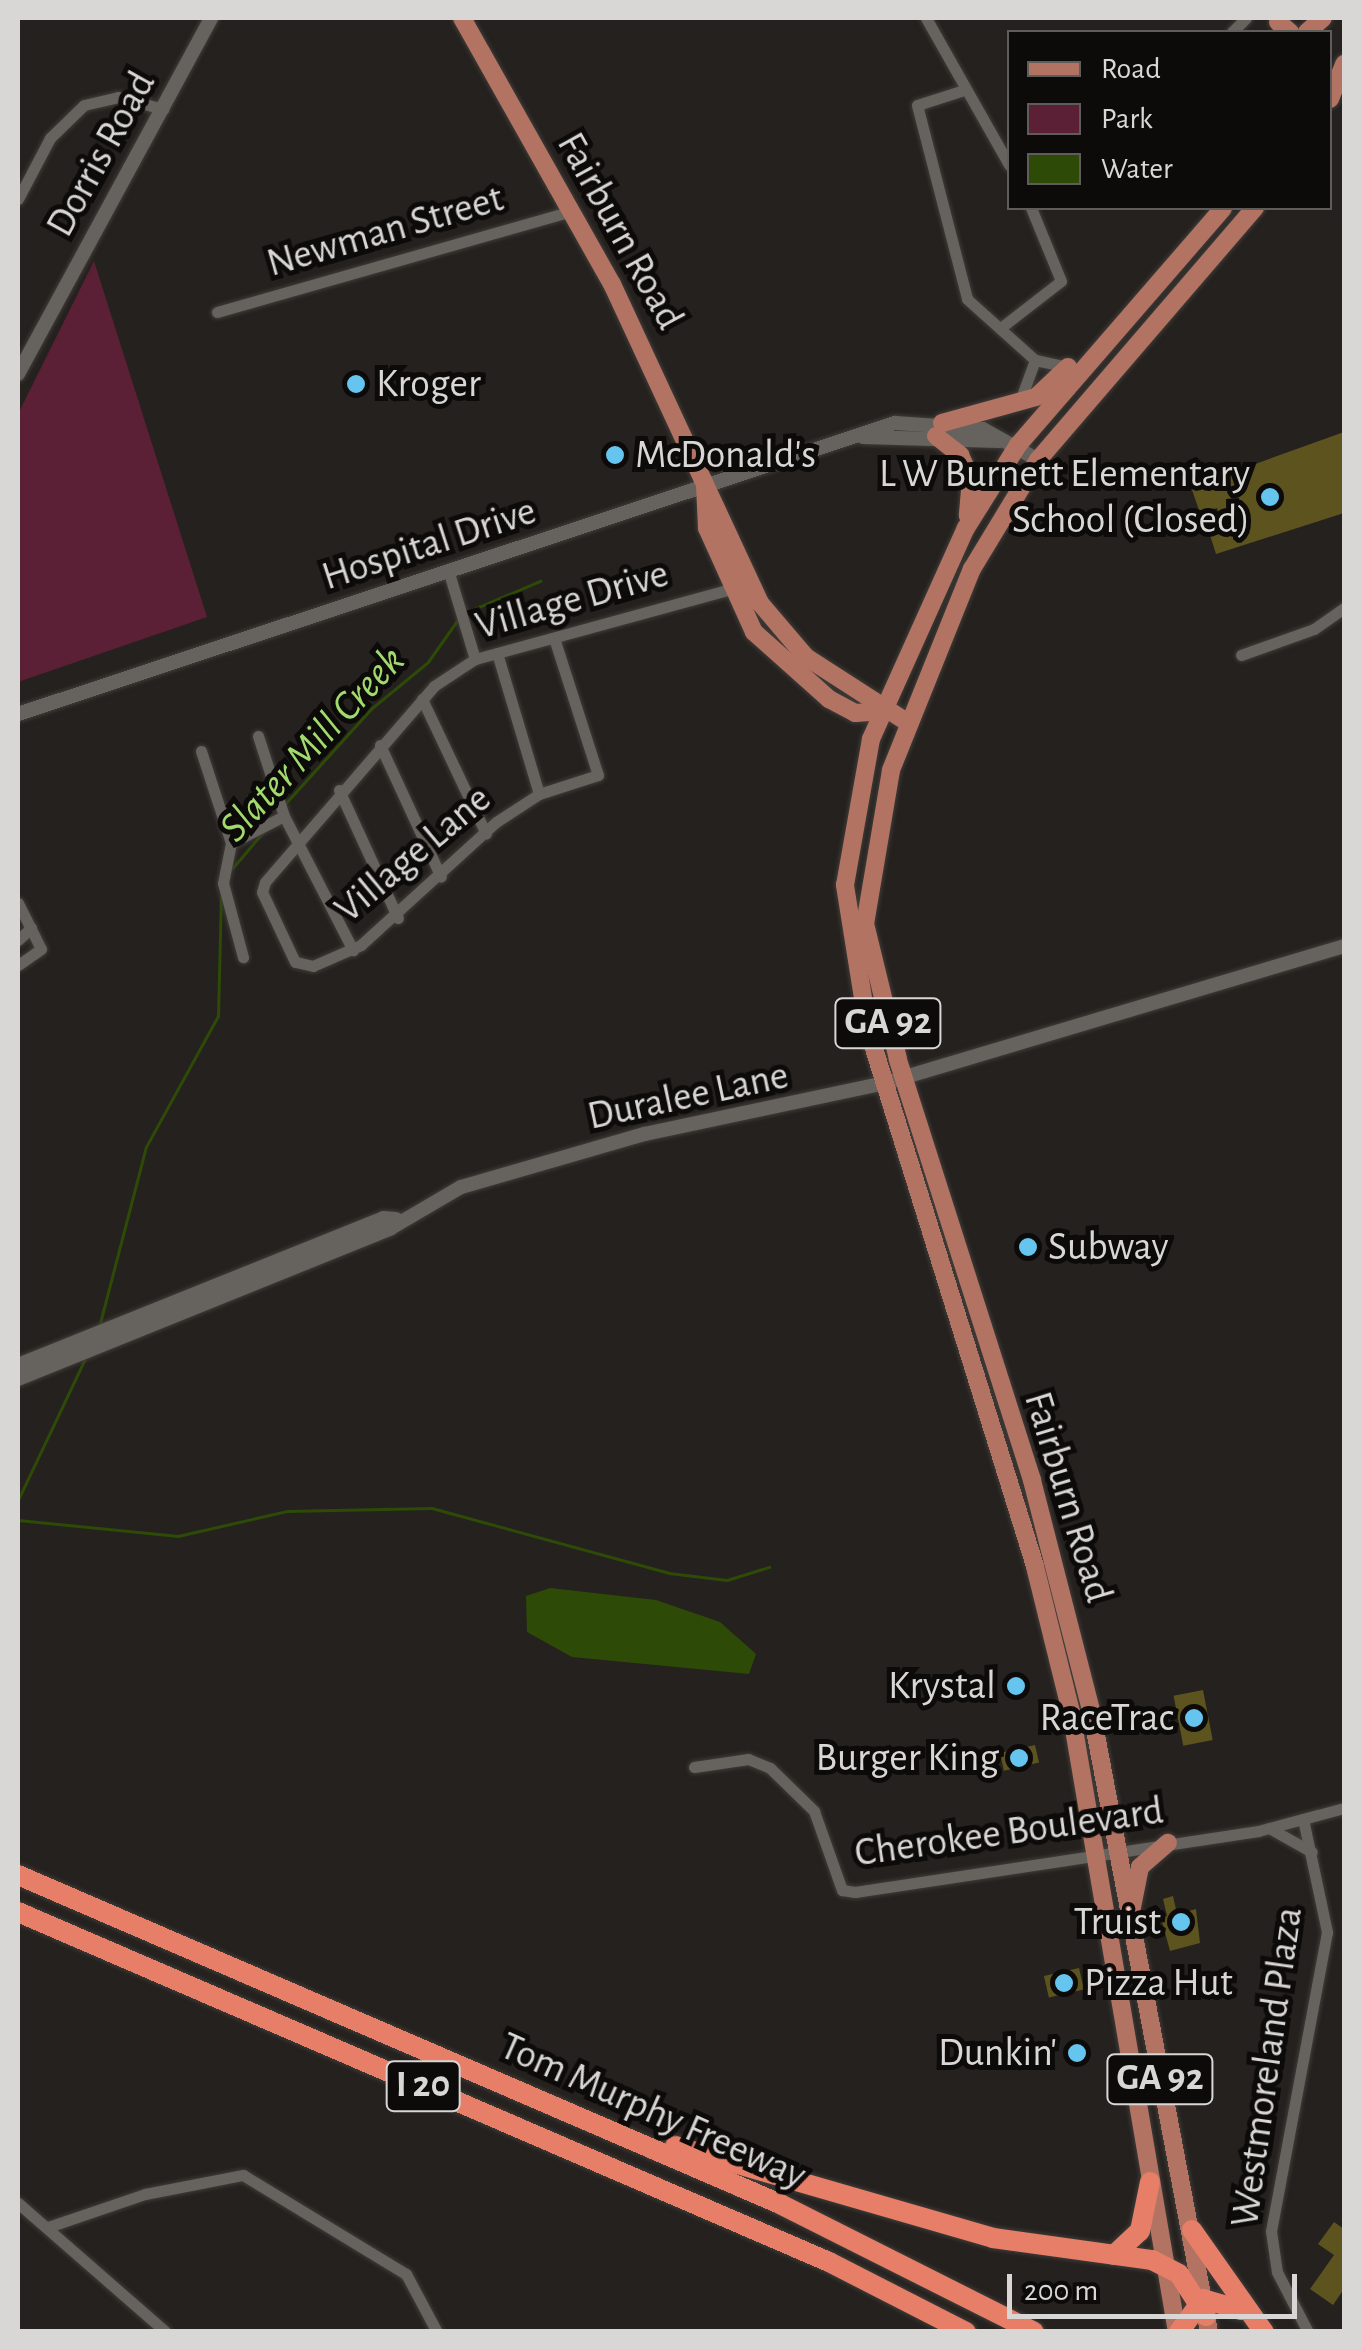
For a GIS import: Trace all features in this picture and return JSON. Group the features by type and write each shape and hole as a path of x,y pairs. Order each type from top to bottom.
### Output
{"highway":[{"name":"Tom Murphy Freeway","path":"18,1875 876,2248 1034,2332"},
{"name":"Tom Murphy Freeway","path":"18,1912 828,2262 966,2332"},
{"path":"546,2103 915,2218 1024,2245 1164,2265 1204,2312"},
{"path":"1114,2256 1140,2231 1150,2182"},
{"path":"1192,2230 1247,2314 1264,2332"},
{"path":"828,2262 935,2332"},
{"path":"1178,2332 1223,2299 1247,2314"}],"main road":[{"name":"Fairburn Road","path":"462,18 571,211 778,629 881,711 907,722 879,814 865,924 894,1080"},
{"path":"1332,94 1340,69"},
{"name":"GA 92","path":"881,711 1010,443 1221,210"},
{"name":"GA 92","path":"907,722 972,569 1038,460 1253,210"},
{"path":"966,528 970,479 960,455 939,430 1017,405 1068,367 1136,288 1184,251"},
{"name":"Fairburn Road","path":"705,483 708,528 730,589 754,632 796,676 855,713 881,711"},
{"name":"Fairburn Road","path":"881,711 859,779 845,885 858,991 894,1080 1035,1494 1092,1714 1150,2182 1178,2332"},
{"path":"1129,1927 1140,1868 1168,1843"},
{"name":"Fairburn Road","path":"1106,1851 1129,1927 1192,2230 1204,2312"}],"street":[{"name":"Dorris Road","path":"18,374 211,18"},
{"path":"926,18 1007,160"},
{"path":"964,90 917,105 967,299 1003,326 1036,360 1068,367"},
{"path":"18,199 50,138 84,105 118,97 163,109"},
{"path":"1003,326 1061,280 1032,210"},
{"name":"Newman Street","path":"217,312 571,211"},
{"path":"1017,405 1032,385 1036,360"},
{"name":"Hospital Drive","path":"18,714 705,483 896,424 939,430 984,429 1038,460"},
{"path":"449,572 475,660"},
{"name":"Village Drive","path":"304,966 262,892 297,837 422,698 475,660 730,589"},
{"path":"1241,655 1314,629 1344,608"},
{"name":"Village Lane","path":"304,966 353,950 398,918 486,834 538,794 598,775 554,638"},
{"path":"497,653 538,794"},
{"path":"422,698 486,834"},
{"path":"258,736 284,816 353,950"},
{"path":"380,745 441,877"},
{"path":"200,751 231,843 222,883 243,957"},
{"path":"339,790 398,918"},
{"path":"231,843 284,816"},
{"path":"18,902 41,949 18,965"},
{"path":"18,940 31,928"},
{"name":"Duralee Lane","path":"18,1379 396,1219 461,1186 591,1148 894,1080 1344,946"},
{"name":"Duralee Lane","path":"18,1365 383,1218 396,1219"},
{"name":"Cherokee Boulevard","path":"694,1767 748,1759 799,1790 842,1890 1268,1828 1344,1808"},
{"path":"1312,1844 1329,1812"},
{"name":"Westmoreland Plaza","path":"1303,1819 1318,1864 1322,1968 1271,2231 1277,2272 1308,2332"},
{"name":"Westmoreland Plaza","path":"1268,1828 1299,1838 1318,1864"},
{"path":"48,2226 145,2194 243,2175 406,2274 437,2332"},
{"path":"18,2204 166,2332"}],"green space":[{"path":"94,261 207,617 18,682 18,414"}],"water":[{"path":"550,1588 656,1600 720,1622 756,1654 749,1674 572,1657 527,1632 526,1596"}],"building":[{"name":"L W Burnett Elementary School (Closed)","path":"1344,432 1344,513 1216,554 1208,529 1223,525 1217,508 1200,513 1191,487"},
{"name":"RaceTrac","path":"1203,1690 1213,1740 1183,1746 1174,1696"},
{"name":"Burger King","path":"1035,1745 1039,1763 1004,1771 1000,1753"},
{"name":"Truist","path":"1173,1896 1177,1914 1196,1909 1200,1943 1170,1951 1161,1918 1167,1916 1163,1899"},
{"name":"Pizza Hut","path":"1079,1968 1084,1989 1049,1998 1044,1976"},
{"path":"1334,2222 1344,2229 1344,2289 1333,2305 1310,2289 1334,2255 1318,2244"}],"waterway":[{"path":"465,613 540,581"},
{"name":"Slater Mill Creek","path":"284,805 371,709 428,662 459,618"},
{"name":"Slater Mill Creek","path":"230,871 264,831"},
{"name":"Slater Mill Creek","path":"99,1327 146,1147 218,1016 221,897"},
{"name":"Slater Mill Creek","path":"18,1500 86,1357"},
{"path":"18,1520 178,1536 287,1511 432,1508 669,1573 727,1580 769,1567"}],"place":[{"name":"Kroger","path":"356,384"},
{"name":"McDonald's","path":"615,455"},
{"name":"L W Burnett Elementary School (Closed)","path":"1270,497"},
{"name":"Subway","path":"1028,1247"},
{"name":"Krystal","path":"1016,1686"},
{"name":"RaceTrac","path":"1194,1718"},
{"name":"Burger King","path":"1019,1758"},
{"name":"Truist","path":"1181,1922"},
{"name":"Pizza Hut","path":"1064,1983"},
{"name":"Dunkin'","path":"1077,2053"}]}
